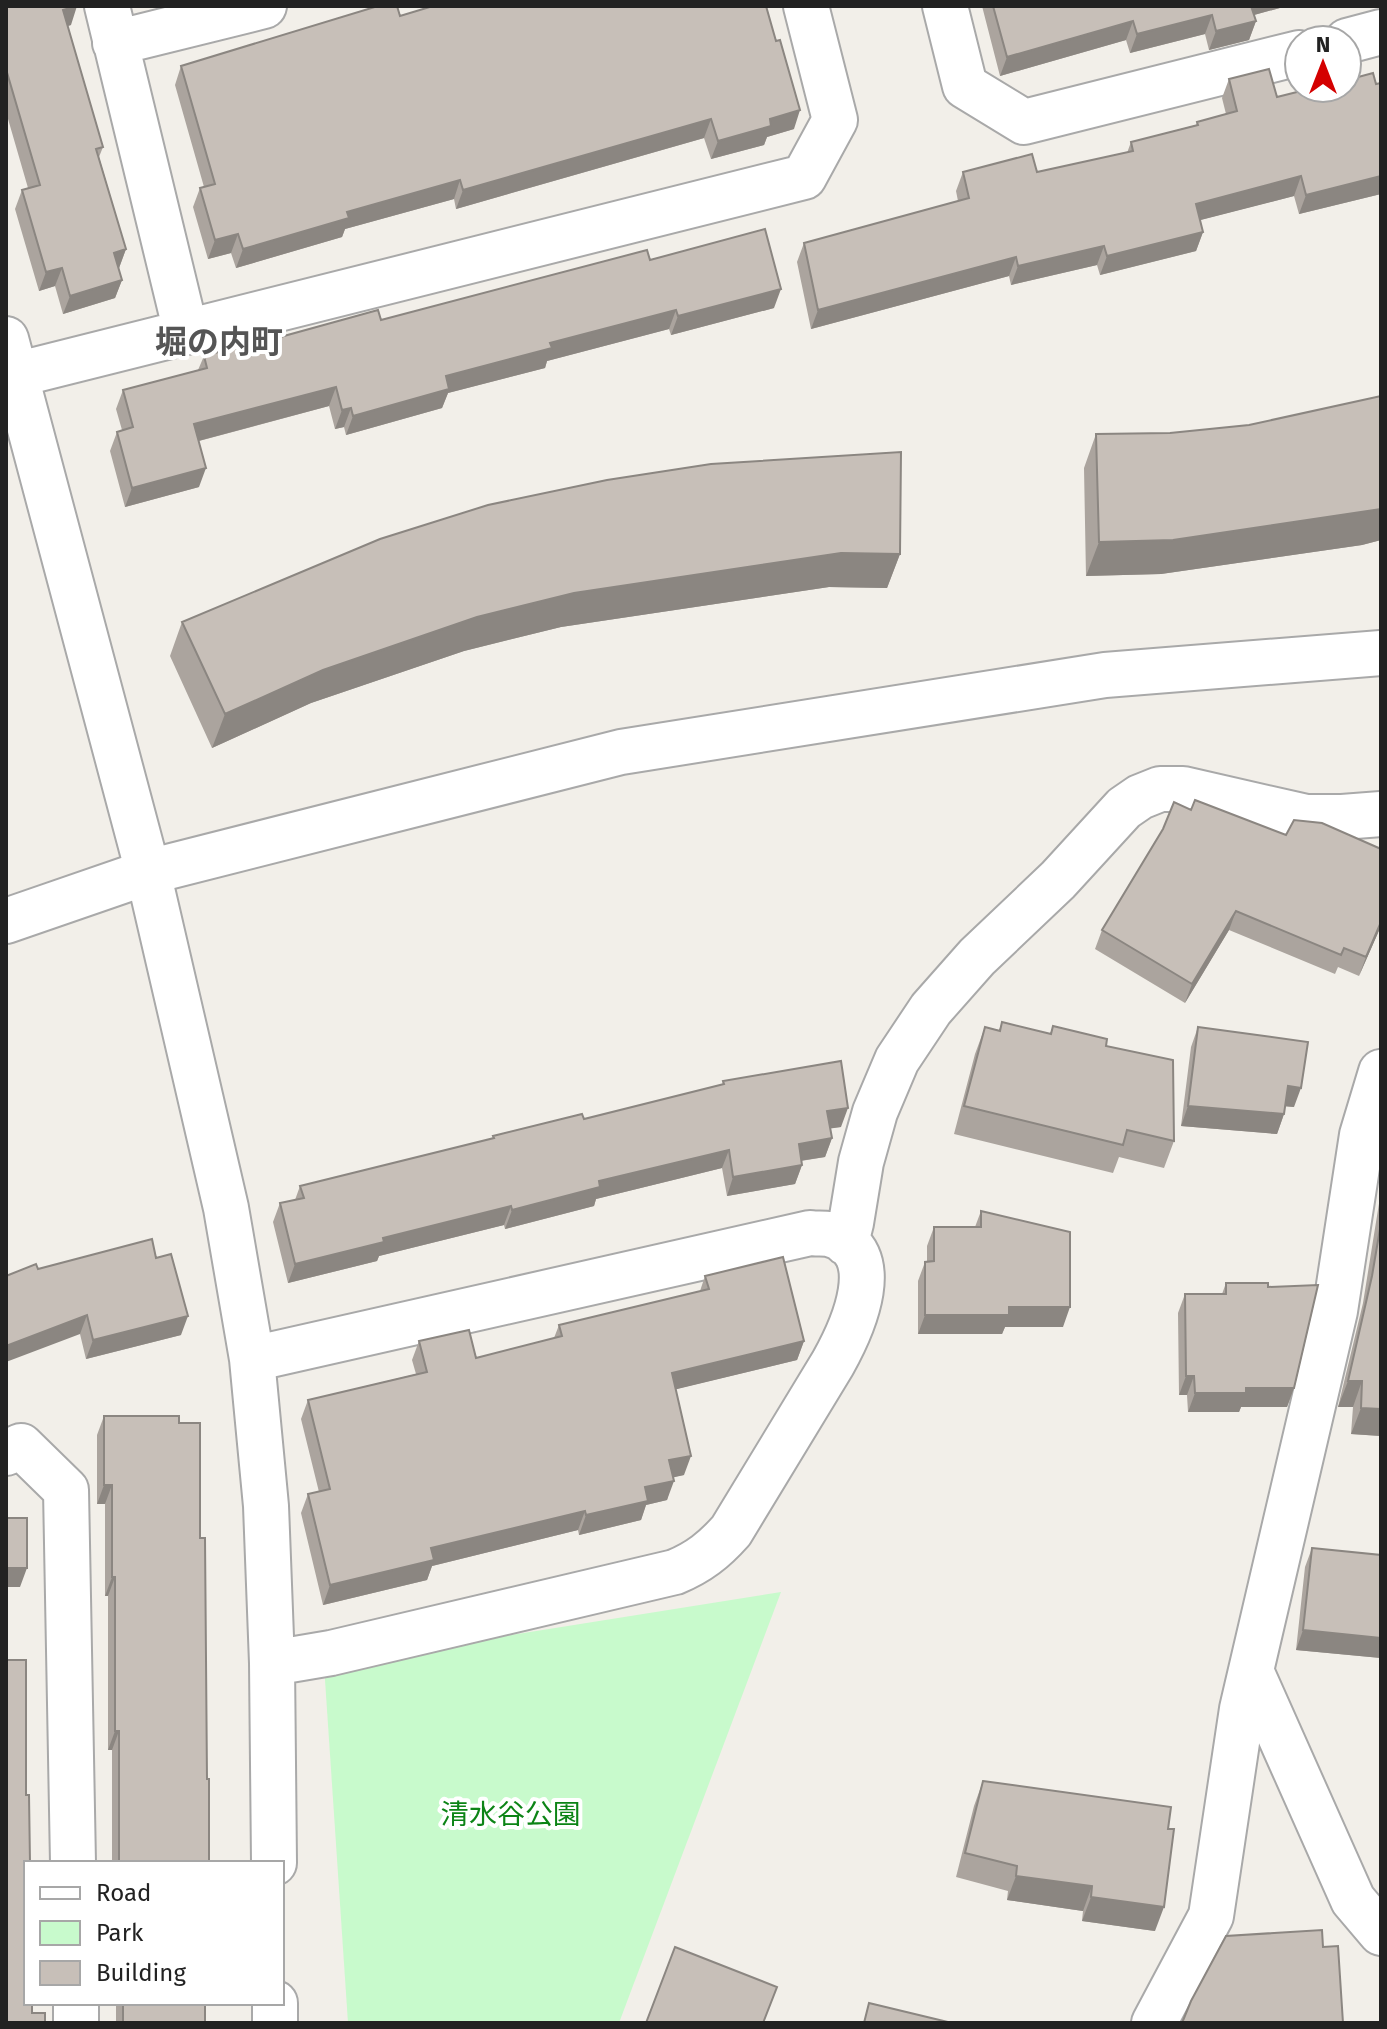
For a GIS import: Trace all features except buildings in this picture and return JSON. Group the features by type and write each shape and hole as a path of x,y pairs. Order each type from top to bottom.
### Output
{"street":[{"path":"186,332 111,24 264,6"},
{"path":"274,1861 272,1663 266,1506 252,1359 226,1208 148,872 10,357 186,332 804,177 835,120 806,6"},
{"path":"945,6 965,86 1024,122 1283,57"},
{"path":"6,921 148,872 621,752 1105,675 1381,653"},
{"path":"846,1243 861,1162 875,1112 897,1060 940,998 977,957 1058,880 1124,808 1160,789 1183,789 1306,817 1381,814"},
{"path":"1154,2023 1211,1916 1242,1709 1335,1311 1362,1135 1381,1072"},
{"path":"252,1359 810,1233 829,1234 846,1243 858,1256 863,1274 848,1337 731,1531 716,1549 697,1563 675,1572 331,1653 272,1663"},
{"path":"6,1453 21,1446 66,1490 73,1861"},
{"path":"1251,1671 1353,1900 1381,1933"}],"green space":[{"name":"清水谷公園","path":"781,1592 619,2023 348,2023 324,1665"}],"district":[{"name":"堀の内町","path":"219,342"}]}
